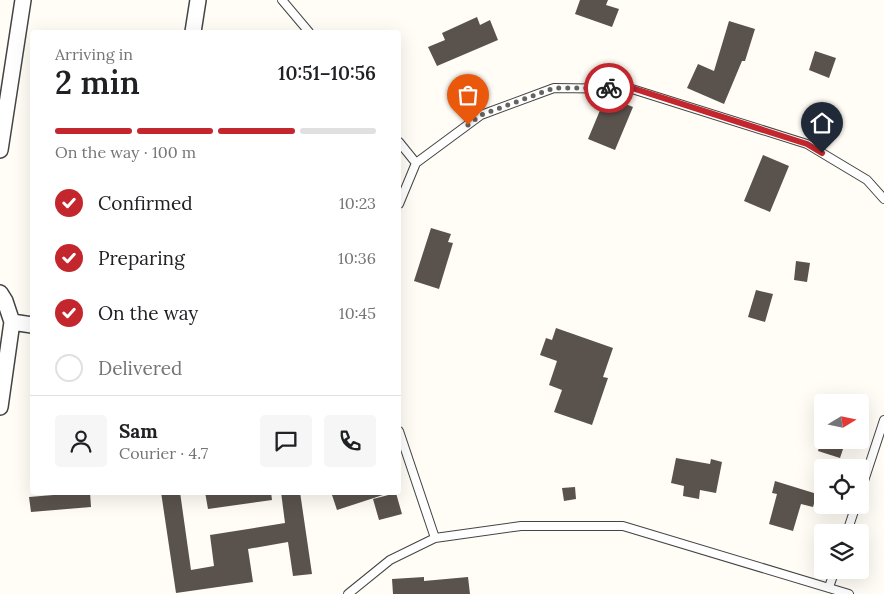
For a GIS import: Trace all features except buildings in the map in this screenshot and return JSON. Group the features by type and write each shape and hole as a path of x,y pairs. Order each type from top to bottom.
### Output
{"street":[{"path":"0,150 23,0"},
{"path":"193,30 198,0"},
{"path":"0,293 5,301 12,322 2,382 0,407"},
{"path":"12,322 30,325"}],"lane":[{"path":"282,0 307,30"},
{"path":"401,199 416,163 481,115 554,88 632,88 807,144 867,180 884,199"},
{"path":"401,144 416,163"},
{"path":"869,466 884,420"},
{"path":"401,438 435,538"},
{"path":"348,594 390,560 435,538 521,526 623,526 849,594"},
{"path":"829,587 832,579"}],"way so far":[{"path":"468,125 481,115 554,88 609,88"}],"route":[{"path":"609,88 632,88 807,144 822,153"}]}
